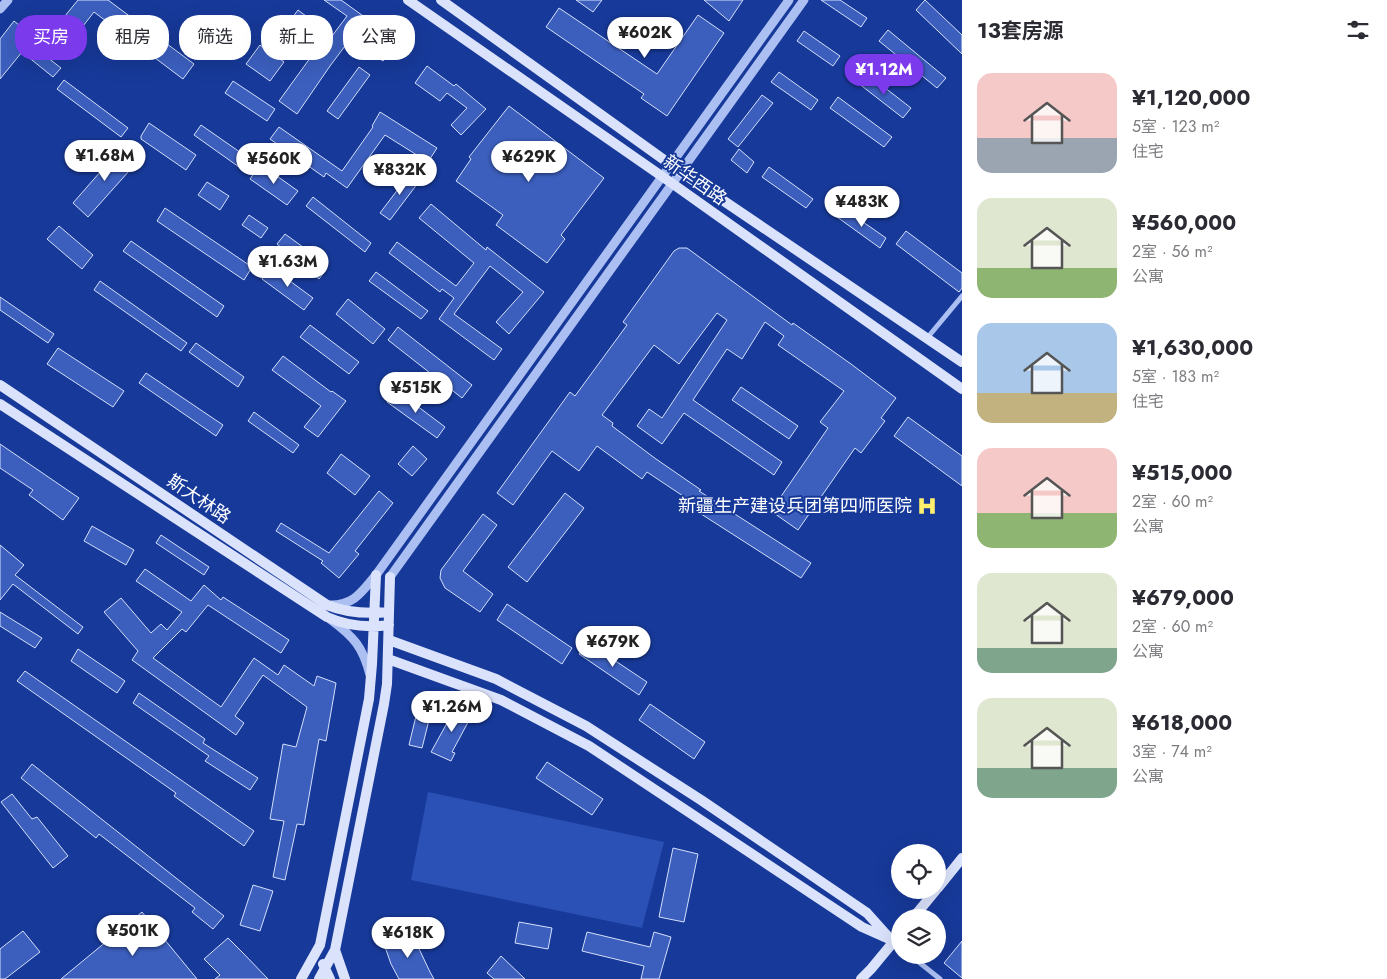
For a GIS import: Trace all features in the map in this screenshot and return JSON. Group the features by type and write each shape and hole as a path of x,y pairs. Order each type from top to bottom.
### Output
{"main road":[{"name":"新华西路","path":"408,0 962,389"},
{"name":"新华西路","path":"441,0 681,172 928,337 962,362"},
{"name":"斯大林路","path":"0,385 327,605 342,611 389,612"},
{"name":"斯大林路","path":"0,404 327,617 343,624 374,627 389,625"},
{"path":"301,979 320,945 369,699 376,575"},
{"path":"318,979 335,950 384,704 387,684 390,577"},
{"path":"389,640 496,679 586,726 701,800 867,913 891,935"},
{"path":"388,659 501,700 589,746 862,927 891,938"},
{"path":"946,878 962,858"},
{"path":"920,909 929,899"},
{"path":"861,979 891,948"},
{"path":"335,950 345,979"},
{"path":"315,953 325,966 330,979"}],"street":[{"path":"0,9 8,0"},
{"path":"327,605 342,605 351,601 362,592 376,575 789,0"},
{"path":"390,577 804,0"},
{"path":"928,337 962,296"},
{"path":"327,617 348,633 359,645 365,658 371,681"},
{"path":"921,964 940,979"}],"shaded area":[{"path":"428,792 664,842 642,928 411,880"}],"building":[{"path":"78,0 108,0 128,15 98,15 94,12 87,21 87,15 66,15"},
{"path":"324,0 341,0 362,15 346,15"},
{"path":"576,0 602,0 593,12"},
{"path":"704,0 743,0 729,21"},
{"path":"821,0 840,0 867,18 861,27"},
{"path":"925,0 962,35 962,54 916,10"},
{"path":"559,8 657,74 698,15 724,33 667,116 641,98 644,94 546,27"},
{"path":"298,10 305,15 294,15"},
{"path":"343,21 343,49 297,114 279,101 309,60 333,60 333,35"},
{"path":"15,22 15,60 0,79 0,39"},
{"path":"888,30 946,78 937,88 879,41"},
{"path":"804,31 840,56 833,66 797,41"},
{"path":"169,45 179,53 179,60 189,60 194,64 183,79 158,60 169,60"},
{"path":"260,45 261,60 281,60 284,62 270,81 246,64 251,60"},
{"path":"32,60 51,60 61,68 53,77"},
{"path":"427,66 454,86 456,84 486,109 461,135 451,125 467,108 447,93 440,101 415,83"},
{"path":"359,67 370,75 338,119 327,111"},
{"path":"779,72 818,100 811,110 771,82"},
{"path":"866,73 911,108 903,118 858,83"},
{"path":"64,80 128,128 121,137 57,89"},
{"path":"233,81 275,109 267,121 225,93"},
{"path":"762,95 773,103 738,147 728,139"},
{"path":"838,97 892,137 884,147 830,108"},
{"path":"509,106 604,178 561,235 565,239 547,263 496,225 503,215 456,181 471,159 469,157"},
{"path":"380,112 437,148 428,162 385,135 347,188 326,173 324,177 270,139 279,127 342,171 373,127"},
{"path":"149,123 196,155 186,170 141,139"},
{"path":"201,125 247,157 239,167 194,135"},
{"path":"122,147 138,161 88,217 73,203"},
{"path":"739,149 754,162 747,173 731,160"},
{"path":"260,164 298,191 287,205 250,179"},
{"path":"769,167 813,199 806,208 762,177"},
{"path":"411,172 421,179 390,220 380,213"},
{"path":"207,182 229,196 220,210 198,195"},
{"path":"313,197 371,243 365,252 306,206"},
{"path":"431,204 486,250 487,247 544,292 509,334 496,322 523,292 490,266 454,314 502,349 494,360 439,319 454,298 442,289 440,292 389,253 397,242 456,286 474,263 419,218"},
{"path":"165,208 252,267 244,280 157,221"},
{"path":"843,208 886,238 880,248 837,217"},
{"path":"249,215 268,228 261,238 242,225"},
{"path":"59,226 93,255 82,269 47,239"},
{"path":"906,231 962,273 962,288 959,292 896,244"},
{"path":"285,234 303,247 300,250 326,270 319,279 277,244"},
{"path":"131,241 224,306 217,317 123,251"},
{"path":"679,248 687,248 896,398 881,418 885,421 861,453 855,448 798,530 771,511 828,428 820,422 844,391 778,345 784,336 765,322 742,359 727,349 693,400 782,462 774,475 684,413 662,444 637,426 649,409 662,418 727,320 717,313 679,364 654,345 602,415 613,423 612,426 701,490 699,491 811,563 801,578 698,512 701,508 647,472 642,479 597,446 579,471 552,451 513,505 497,493 570,392 575,396 627,325 623,322 674,251"},
{"path":"271,267 313,298 304,310 262,279"},
{"path":"376,272 428,311 421,319 369,281"},
{"path":"100,281 187,343 181,351 94,290"},
{"path":"0,297 54,334 48,343 0,310"},
{"path":"348,299 385,329 373,344 336,314"},
{"path":"310,325 359,362 349,374 300,337"},
{"path":"398,327 472,385 462,398 388,340"},
{"path":"196,343 244,377 238,387 189,352"},
{"path":"58,348 124,391 113,407 47,364"},
{"path":"283,356 346,401 318,437 304,427 321,406 272,370"},
{"path":"146,373 223,425 216,436 139,383"},
{"path":"741,387 798,426 789,439 732,400"},
{"path":"396,390 445,427 437,438 387,402"},
{"path":"254,412 299,445 293,453 248,421"},
{"path":"908,417 962,456 962,486 894,436"},
{"path":"0,444 79,498 63,520 29,495 33,490 0,468"},
{"path":"413,446 427,459 412,476 398,464"},
{"path":"341,454 370,476 355,495 327,473"},
{"path":"379,491 393,503 355,551 359,554 339,578 321,563 323,561 276,531 281,523 329,553"},
{"path":"565,493 584,508 527,582 508,567"},
{"path":"483,514 497,525 463,571 493,594 480,612 445,588 440,578 441,570"},
{"path":"92,526 134,550 126,565 84,541"},
{"path":"161,535 209,567 204,575 156,543"},
{"path":"0,545 24,565 15,575 83,627 78,634 13,584 0,600"},
{"path":"145,569 191,601 204,585 221,600 223,597 289,640 281,653 208,605 186,632 182,629 153,658 221,707 254,658 278,675 284,665 314,686 317,676 336,683 326,741 319,739 304,825 297,824 285,880 273,877 284,821 270,819 283,744 296,747 307,707 263,675 235,716 244,723 236,735 132,660 138,651 104,612 121,598 151,633 161,624 167,630 182,612 136,581"},
{"path":"507,604 572,648 562,664 497,620"},
{"path":"0,612 42,638 35,648 0,626"},
{"path":"587,642 647,682 639,695 579,654"},
{"path":"78,649 125,681 117,693 71,661"},
{"path":"25,671 254,831 244,846 174,796 176,793 17,681"},
{"path":"139,693 205,739 203,743 258,778 250,790 205,761 209,756 133,703"},
{"path":"650,704 705,742 694,759 639,720"},
{"path":"457,705 473,713 452,752 455,753 451,761 431,752"},
{"path":"416,716 429,720 422,748 409,745"},
{"path":"547,762 603,799 592,815 536,778"},
{"path":"32,764 224,916 213,929 192,912 195,908 99,834 96,838 21,778"},
{"path":"12,794 32,819 37,817 68,856 53,868 1,802"},
{"path":"673,848 698,854 684,922 659,917"},
{"path":"253,885 273,891 260,931 240,925"},
{"path":"142,912 197,979 61,979"},
{"path":"519,922 552,928 548,949 515,943"},
{"path":"23,931 40,952 5,979 0,979 0,949"},
{"path":"587,932 650,947 654,932 671,937 659,979 641,979 644,966 582,951"},
{"path":"412,934 434,979 399,979 391,964 384,944"},
{"path":"228,938 268,979 215,979 220,975 204,959"},
{"path":"962,941 962,978 945,964"},
{"path":"501,956 525,979 494,979 487,973"}],"place":[{"name":"新疆生产建设兵团第四师医院","path":"927,506"}]}
